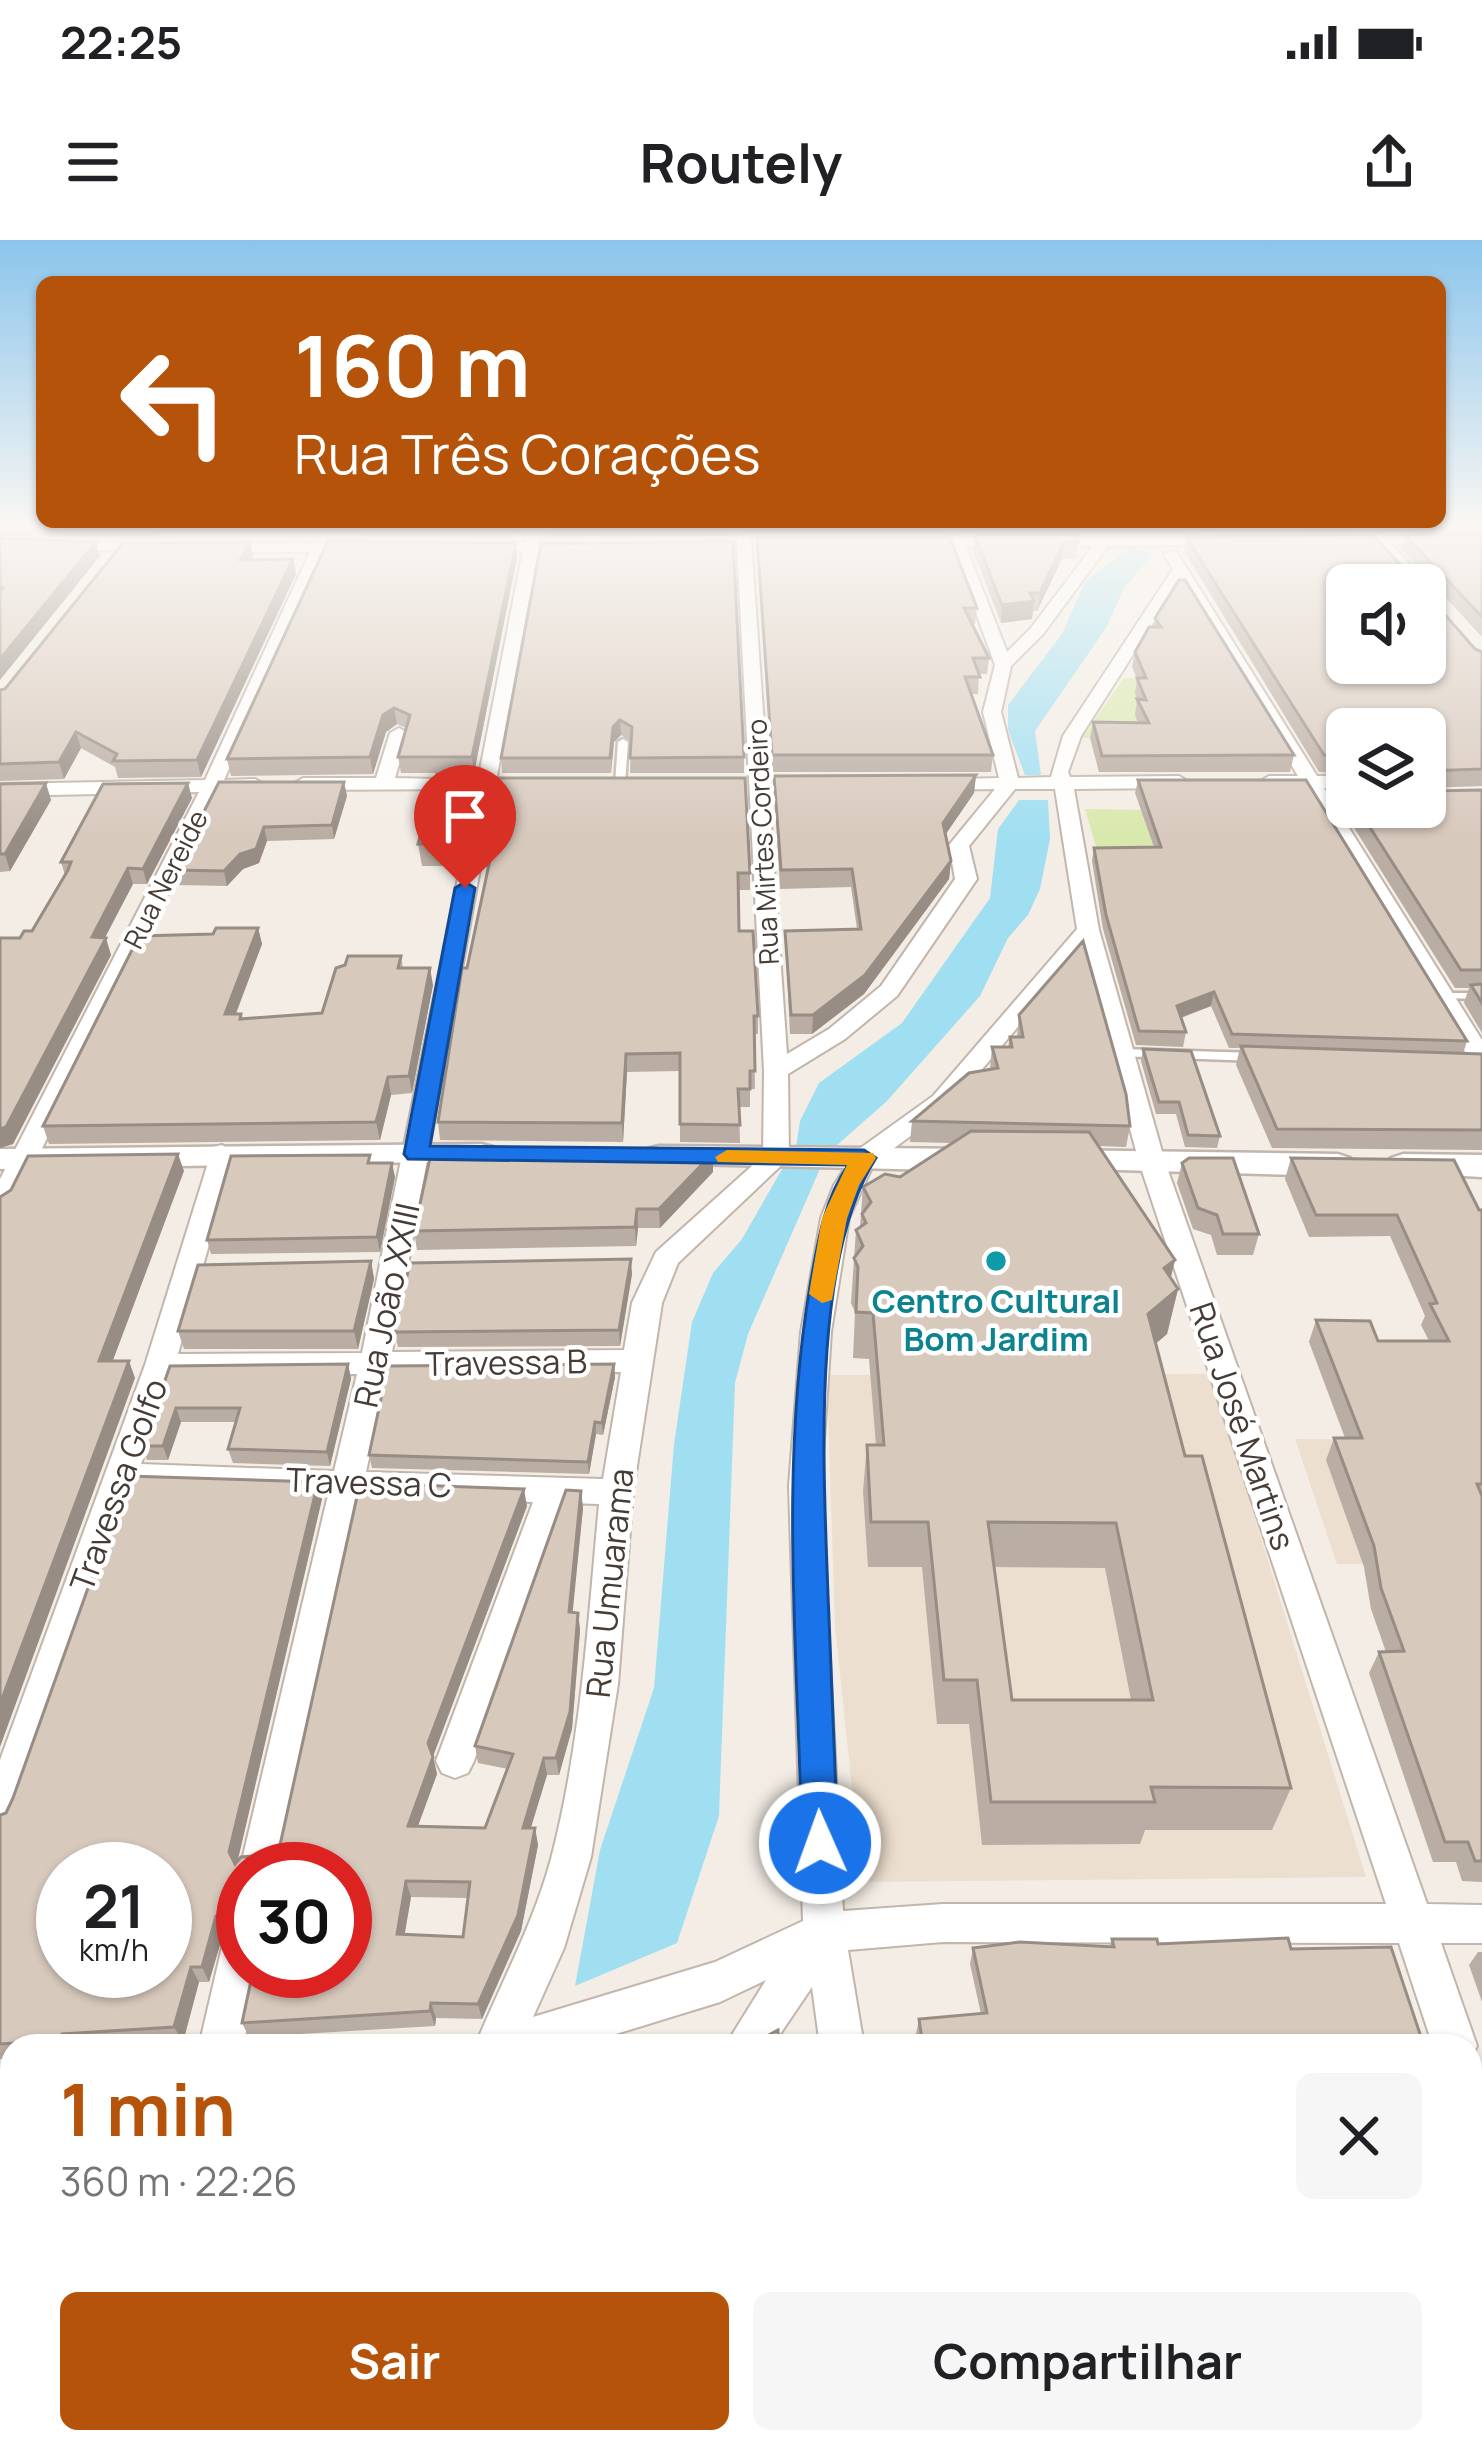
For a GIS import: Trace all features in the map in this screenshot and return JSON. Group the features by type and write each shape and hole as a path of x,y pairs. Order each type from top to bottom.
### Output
{"street":[{"name":"Rua Nereide","path":"0,1205 12,1159 208,793 283,629"},
{"name":"Rua João XXIII","path":"266,1842 375,1364 495,791 518,629"},
{"name":"Rua Mirtes Cordeiro","path":"754,629 771,791 776,1158"},
{"path":"776,1071 836,1034 889,991 966,879 959,844 1003,790 992,712 1003,665 990,629"},
{"path":"1003,665 1035,629"},
{"path":"1064,789 1058,764 1141,629"},
{"path":"1218,629 1482,1062"},
{"path":"384,784 400,733"},
{"path":"0,804 384,784 495,791"},
{"path":"620,784 643,791 597,791 620,784"},
{"path":"1318,790 1326,788"},
{"name":"Rua José Martins","path":"1064,789 1088,930 1152,1162 1451,2034"},
{"path":"0,790 208,793 274,801"},
{"path":"922,790 1202,790"},
{"path":"1249,790 1326,792"},
{"path":"297,800 495,791"},
{"path":"736,791 771,791"},
{"path":"840,2034 824,1932 806,1486 816,1332 835,1218 864,1158 942,1101 1088,930"},
{"path":"12,1159 223,1153 512,1155"},
{"name":"Travessa Golfo","path":"0,1813 160,1365 202,1269 223,1153"},
{"path":"632,1156 1482,1166"},
{"name":"Rua Umuarama","path":"502,2034 543,1948 571,1857 600,1684 617,1492 635,1361 654,1260 776,1158"},
{"name":"Travessa B","path":"160,1365 635,1361"},
{"name":"Travessa C","path":"122,1476 617,1492"},
{"path":"455,1761 554,1490"},
{"path":"547,2034 720,1981 824,1932 943,1923 1482,1924"},
{"path":"755,2034 824,1932"},
{"path":"224,2034 232,1998"}],"lane":[{"path":"620,784 623,742"},
{"path":"1444,996 1482,996"},
{"path":"1121,1053 1279,1058"},
{"path":"1460,1064 1482,1062"}],"shaded area":[{"path":"1210,1374 1366,1877 862,1882 835,1627 827,1375"},
{"path":"1295,1439 1482,1440 1482,1564 1337,1564"}],"green space":[{"path":"1124,678 1137,678 1156,751 1113,738 1082,738"},
{"path":"1085,809 1147,810 1164,857 1099,857"}],"water":[{"path":"1064,629 1105,629 1035,731 1041,775 1025,775 1008,730 1008,705"},
{"path":"1019,800 1048,800 1050,839 1040,889 1028,915 1008,938 980,996 887,1101 836,1146 796,1147 800,1121 819,1083 902,1023 990,898 998,829"},
{"path":"823,1162 748,1334 735,1383 719,1816 677,1943 575,1986 600,1850 654,1688 674,1444 692,1322 713,1273 742,1239 785,1164"}],"building":[{"path":"0,629 24,629 0,659"},
{"path":"53,629 259,629 197,760 113,761 117,754 76,732 59,762 0,764 0,690"},
{"path":"287,629 498,629 472,757 398,757 410,715 394,708 383,715 370,757 227,759"},
{"path":"525,629 737,629 744,757 630,758 632,727 620,720 613,727 610,758 501,758"},
{"path":"763,629 975,629 989,658 973,658 980,677 965,677 993,755 772,755"},
{"path":"1148,629 1216,629 1294,755 1102,756 1093,722 1149,723 1137,699 1146,700 1137,678 1146,678 1135,652"},
{"path":"1244,629 1326,629 1326,684 1446,684 1446,629 1458,629 1482,652 1482,769 1446,770 1446,708 1326,708 1326,755"},
{"path":"468,773 454,844 418,844 437,774"},
{"path":"976,775 943,823 951,861 865,975 813,1015 791,1015 785,931 861,929 852,869 781,870 774,776"},
{"path":"497,778 745,778 750,873 738,873 739,931 753,931 758,1016 754,1016 755,1071 750,1071 750,1089 738,1089 740,1125 680,1124 680,1053 626,1054 622,1123 438,1122 462,968 467,968 492,850 484,850"},
{"path":"1138,780 1306,780 1326,812 1326,828 1336,828 1467,1041 1232,1034 1214,992 1177,1006 1186,1032 1139,1031 1106,915 1094,848 1161,847"},
{"path":"219,782 344,782 332,825 264,827 256,849 240,854 224,871 174,870"},
{"path":"46,783 5,854 0,854 0,784"},
{"path":"188,783 143,869 128,868 92,937 106,938 6,1127 0,1129 0,938 20,938 24,931 32,931 68,870 71,862 61,862 103,784"},
{"path":"1482,790 1482,970 1461,970 1370,828 1446,828 1446,791"},
{"path":"216,928 258,928 225,1014 241,1014 240,1019 322,1013 336,968 345,965 348,956 401,956 398,968 430,968 409,1076 388,1077 376,1122 43,1126 139,936 213,934"},
{"path":"1083,941 1126,1094 1130,1126 912,1121 969,1073 998,1068 992,1047 1012,1047 1010,1037 1023,1037 1019,1015"},
{"path":"1482,984 1482,1003 1471,985"},
{"path":"1241,1046 1482,1054 1482,1130 1277,1129"},
{"path":"1143,1049 1191,1051 1220,1136 1188,1135 1179,1102 1159,1102"},
{"path":"971,1131 1089,1132 1175,1260 1164,1268 1178,1289 1148,1314 1185,1456 1202,1456 1291,1788 1151,1787 1155,1802 991,1802 977,1680 944,1680 928,1522 871,1522 867,1445 884,1445 873,1313 856,1312 858,1267 854,1258 863,1246 856,1230 866,1223 862,1214 871,1202 863,1187 885,1174 900,1177","holes":["988,1522 1116,1523 1153,1700 1012,1700"]},
{"path":"432,1149 713,1153 659,1209 637,1209 635,1227 414,1231"},
{"path":"178,1154 99,1361 129,1361 0,1704 0,1197 11,1190 28,1156"},
{"path":"370,1155 368,1163 392,1163 377,1237 207,1240 231,1156"},
{"path":"1189,1158 1233,1158 1259,1234 1223,1234 1217,1215 1198,1208 1182,1163"},
{"path":"1291,1158 1454,1160 1482,1210 1482,1484 1477,1484 1482,1496 1482,1861 1475,1861 1468,1842 1445,1842 1379,1652 1404,1651 1381,1588 1374,1546 1334,1438 1362,1438 1316,1320 1370,1321 1378,1341 1449,1341 1397,1215 1316,1215"},
{"path":"631,1259 619,1330 394,1332 410,1263"},
{"path":"371,1261 354,1331 178,1331 198,1265"},
{"path":"348,1364 327,1452 228,1449 240,1408 176,1408 163,1446 142,1446 170,1366"},
{"path":"614,1364 588,1462 369,1455 388,1366"},
{"path":"128,1476 318,1482 231,1842 216,1842 216,1916 202,1967 192,1967 192,1842 36,1842 36,1998 182,1998 174,2027 0,2034 0,1815 13,1798"},
{"path":"360,1483 524,1489 428,1743 433,1757 408,1826 485,1828 513,1754 475,1746 566,1490 581,1491 569,1612 578,1613 570,1712 556,1758 544,1758 523,1828 535,1828 518,1915 478,2004 431,2003 430,2011 242,2023 247,1998 372,1998 372,1842 281,1842","holes":["406,1881 470,1882 463,1937 397,1934"]},
{"path":"1288,1938 1291,1949 1391,1947 1420,2034 921,2034 919,2019 987,2013 973,1948 1020,1942 1114,1947 1112,1939 1157,1939 1158,1944"}],"slow traffic":[{"path":"727,1157 864,1158 835,1218 822,1294"}],"place":[{"name":"Centro Cultural Bom Jardim","path":"996,1261"}],"route":[{"path":"465,888 416,1154 864,1158 835,1218 816,1332 808,1448 820,1843"}]}
